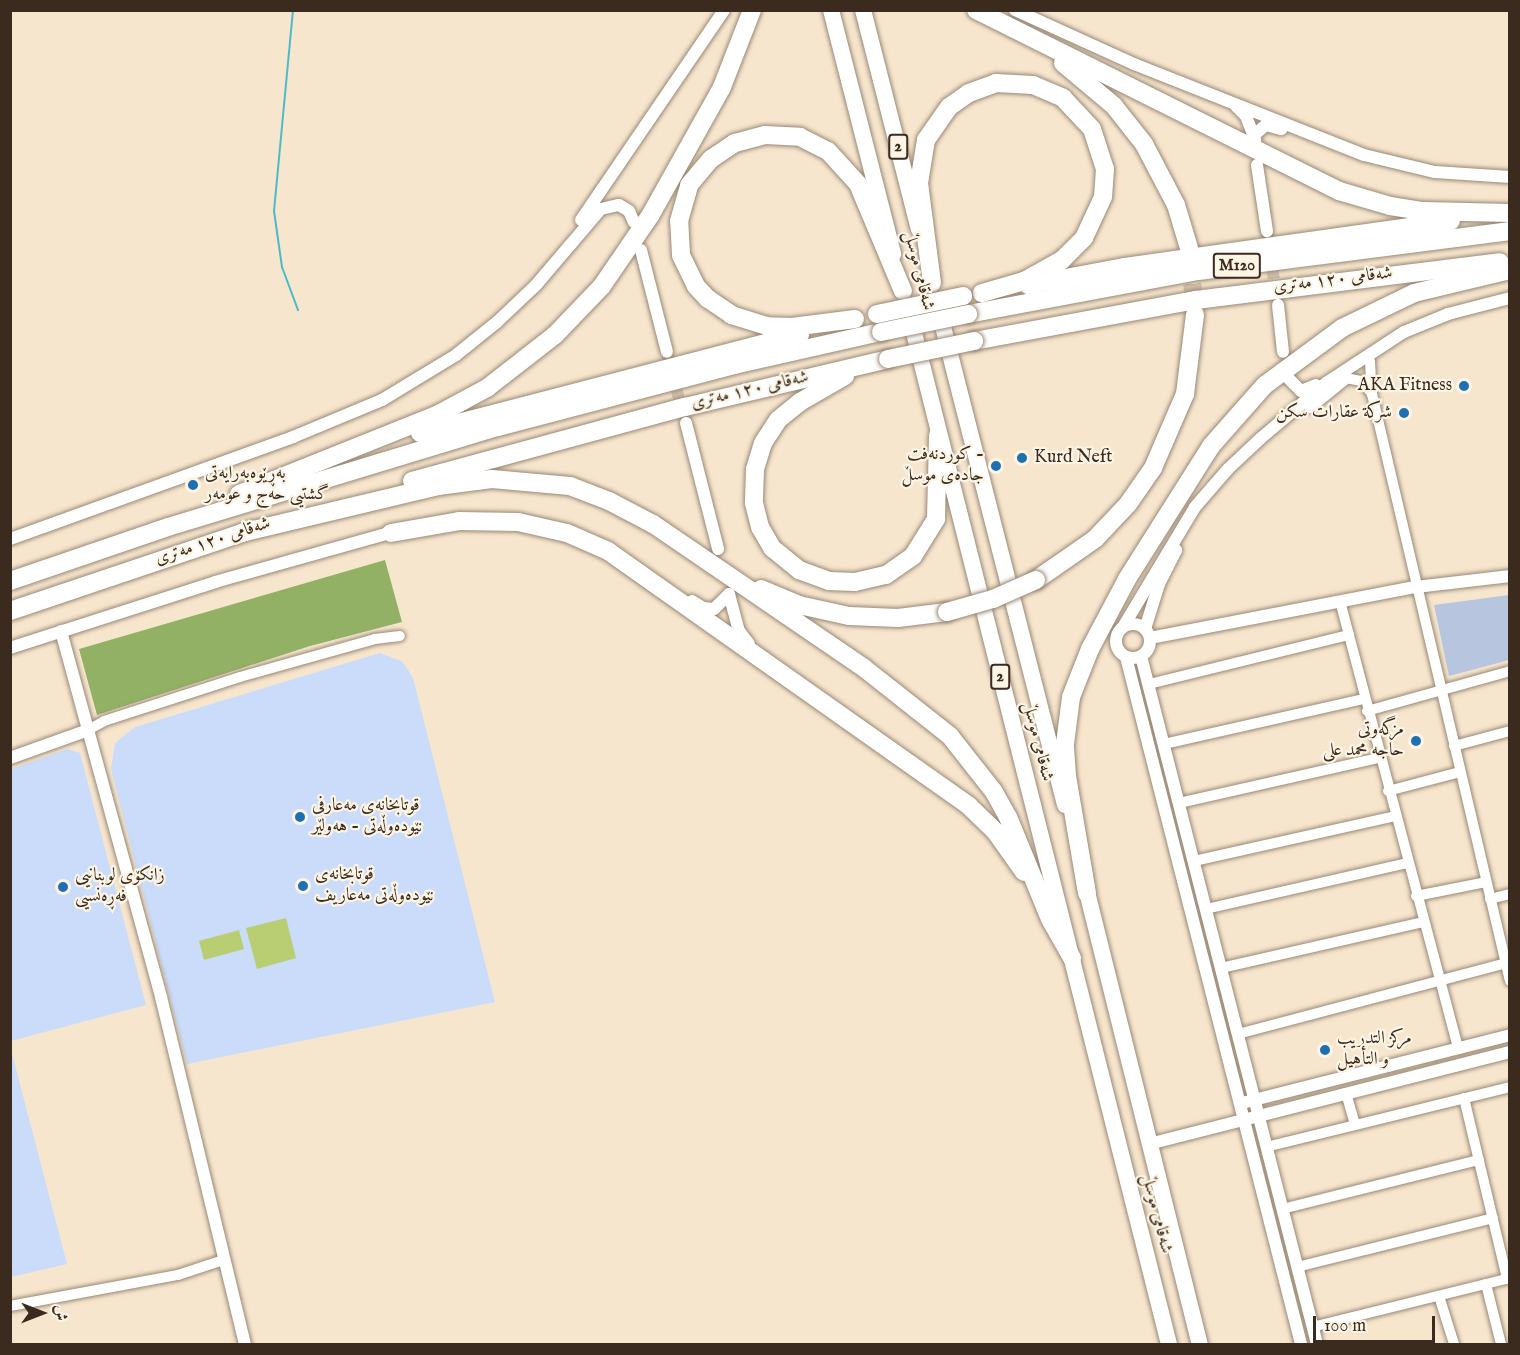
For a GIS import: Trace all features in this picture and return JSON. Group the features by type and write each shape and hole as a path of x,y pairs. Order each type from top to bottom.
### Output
{"highway":[{"path":"168,526 318,462 412,426 487,388 538,349 587,303 627,253 723,87 752,10"},
{"name":"شەقامی موسڵ","path":"831,10 1169,1344"},
{"name":"شەقامی موسڵ","path":"863,10 1200,1344"},
{"path":"981,13 1338,191 1390,206 1423,211 1509,213"},
{"path":"981,13 1072,69 1114,106 1158,166 1176,205 1189,248"},
{"path":"932,283 919,183 926,140 949,107 969,93 996,83 1033,85 1063,98 1092,129 1105,169 1103,197 1089,230 1062,260 1024,281 982,293"},
{"path":"855,319 792,327 767,326 732,315 708,299 692,279 681,255 679,220 689,185 711,159 735,143 765,135 800,137 828,151 858,184 903,291"},
{"path":"318,462 538,400 855,319 963,296 1137,265 1509,213"},
{"name":"شەقامی ١٢٠ مەتری","path":"10,581 168,526 498,427 723,368 968,314 1198,271 1509,231"},
{"name":"شەقامی ١٢٠ مەتری","path":"10,611 241,533 562,439 888,359 975,341 1277,288 1509,261"},
{"path":"1087,893 1067,776 1065,744 1071,697 1126,579 1211,446 1265,385 1342,328 1414,293 1509,270"},
{"path":"678,542 745,580 799,605 870,618 946,612 993,599 1036,580 1095,539 1128,504 1153,468 1185,394 1196,315"},
{"path":"888,359 813,393 786,412 769,432 753,482 756,515 767,540 792,566 829,581 865,581 897,569 917,552 936,519 939,435"},
{"path":"241,533 438,486 517,479 589,492 653,524 881,679 950,736 1004,808 1050,919"},
{"path":"391,533 485,520 535,525 582,539 628,564 969,806 1009,849 1072,958"}],"street":[{"path":"549,270 724,10"},
{"path":"1015,10 1236,105 1383,161 1453,174 1509,177"},
{"path":"1236,105 1246,116 1255,138 1271,125 1392,170 1453,181 1509,184"},
{"path":"1257,165 1268,231"},
{"path":"10,539 292,437 382,400 472,343 549,270 601,209 619,205 629,212 634,222"},
{"path":"641,250 667,352"},
{"path":"1301,1344 1126,657 1116,643 1174,540 1211,487 1326,383 1382,345 1419,325 1466,308 1509,298"},
{"path":"1278,305 1283,352"},
{"path":"1126,657 1141,656 1148,648 1147,634 1163,575 1204,508 1246,460 1370,361 1433,326 1509,305"},
{"path":"1370,361 1372,394 1440,691 1507,963 1509,981"},
{"path":"1346,378 1362,381 1372,394"},
{"path":"1289,379 1303,391 1326,383"},
{"path":"686,423 718,549"},
{"path":"10,648 215,582 391,533 466,514 520,514 571,526 598,538 704,608 719,606 729,594 743,640 788,676"},
{"path":"1147,634 1416,587 1509,576"},
{"path":"1340,601 1366,711 1458,1048"},
{"path":"1123,627 1137,624 1147,634"},
{"path":"61,631 91,731 113,828 245,1344"},
{"path":"1149,684 1349,635"},
{"path":"10,758 91,731 104,721 375,639 400,636"},
{"path":"1141,656 1317,1344"},
{"path":"1366,711 1509,671"},
{"path":"1164,744 1364,699"},
{"path":"1454,746 1509,731"},
{"path":"1179,803 1380,758"},
{"path":"1388,791 1460,772"},
{"path":"1194,861 1395,816"},
{"path":"1206,909 1407,863"},
{"path":"1416,897 1486,882"},
{"path":"1186,894 1201,891"},
{"path":"1490,899 1509,894"},
{"path":"1221,968 1423,922"},
{"path":"1238,1034 1507,963"},
{"path":"1239,1104 1509,1035"},
{"path":"1149,1144 1509,1052"},
{"path":"1266,1147 1509,1087"},
{"path":"1346,1093 1355,1125"},
{"path":"1312,1328 1508,1278 1464,1098"},
{"path":"1282,1209 1479,1160"},
{"path":"1297,1267 1493,1218"},
{"path":"10,1306 178,1275 223,1260"},
{"path":"1486,1284 1501,1344"},
{"path":"1289,1298 1304,1294"},
{"path":"1439,1296 1454,1344"}],"shaded area":[{"path":"1509,595 1509,660 1449,676 1434,605"},
{"name":"قوتابخانەی نێودەوڵەتی مەعاریف","path":"380,653 403,662 413,678 495,1002 187,1064 111,769 115,743 135,727"},
{"name":"زانکۆی لوبنانیی فەڕەنسیی","path":"68,749 80,753 146,1005 11,1041 11,769"},
{"path":"10,1046 67,1264 11,1277 10,1277"}],"green space":[{"path":"385,560 402,622 310,646 97,715 79,649"},
{"path":"286,918 296,958 257,969 246,928"},
{"path":"239,930 244,949 204,960 199,941"}],"waterway":[{"path":"293,10 274,211 282,267 298,310"}],"tunnel":[{"path":"1267,231 1276,295"},
{"path":"1190,257 1195,315"},
{"path":"667,352 683,415"}],"place":[{"name":"AKA Fitness","path":"1464,386"},
{"name":"شركة عقارات سكن","path":"1404,413"},
{"name":"Kurd Neft","path":"1022,458"},
{"name":"کوردنەفت - جادەی موسڵ","path":"996,466"},
{"name":"بەڕێوەبەرایەتی گشتیی حەج و عومەر","path":"193,485"},
{"name":"مزگه‌وتی حاجه‌ محمد علی","path":"1416,741"},
{"name":"قوتابخانەی مەعارفی نێودەوڵەتی - هەولێر","path":"300,817"},
{"name":"قوتابخانەی نێودەوڵەتی مەعاریف","path":"303,886"},
{"name":"زانکۆی لوبنانیی فەڕەنسیی","path":"63,887"},
{"name":"مركز التدريب و التأهيل","path":"1325,1050"}]}
